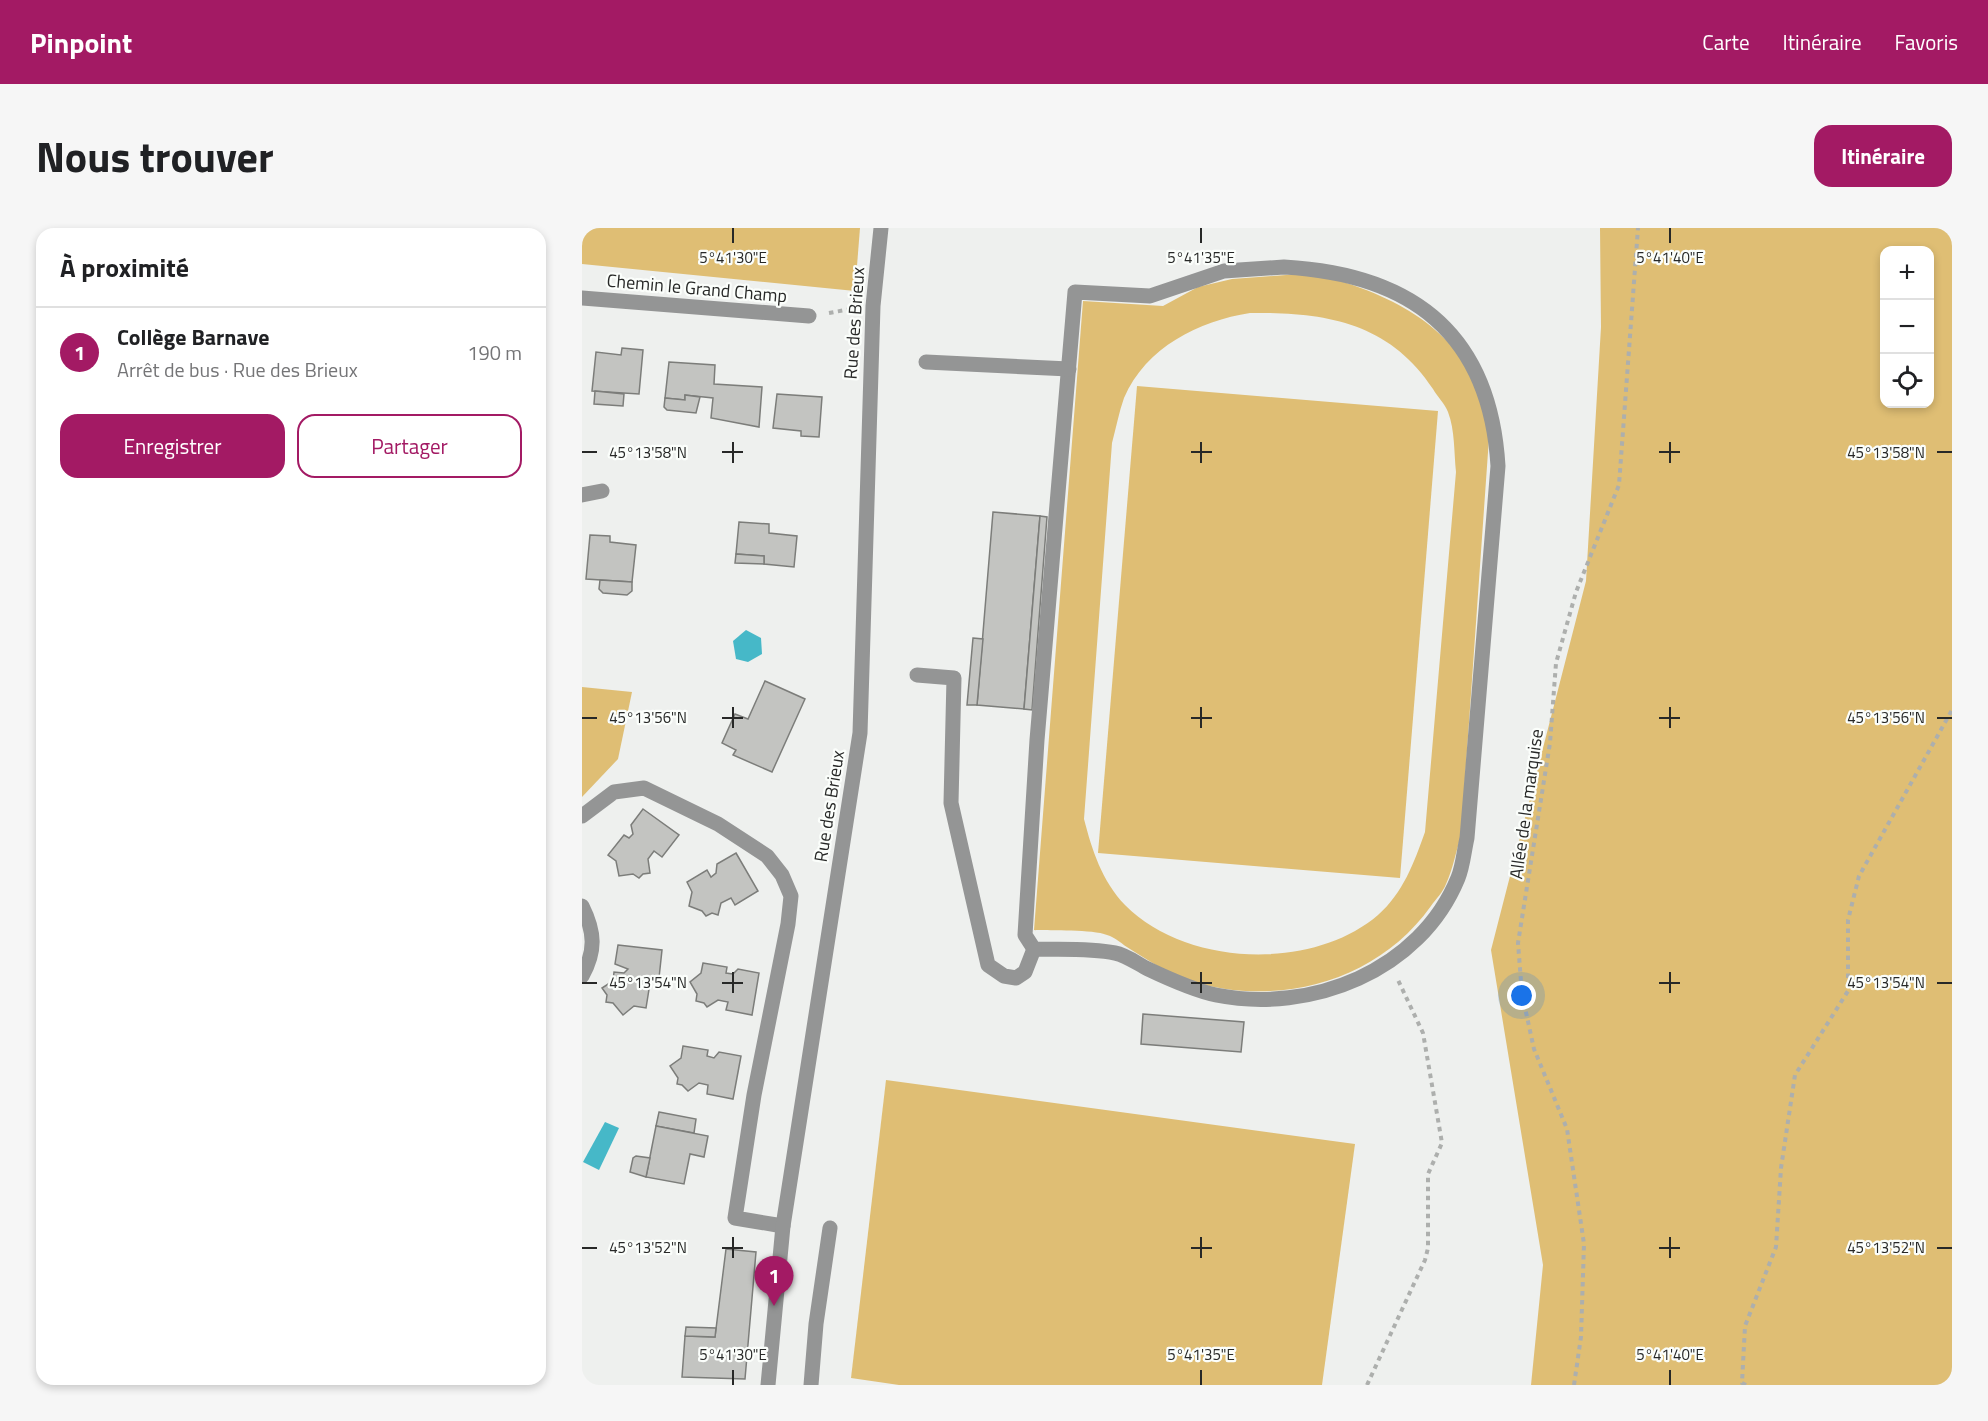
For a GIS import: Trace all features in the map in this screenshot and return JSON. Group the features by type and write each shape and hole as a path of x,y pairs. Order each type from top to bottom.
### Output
{"street":[{"name":"Rue des Brieux","path":"768,1385 783,1226 860,733 873,306 881,228"},
{"path":"1284,267 1323,269 1390,288 1425,309 1454,337 1474,369 1490,406 1496,435 1498,466 1467,838 1458,878 1438,913 1417,942 1388,963 1342,987 1297,996 1256,999 1215,994 1181,984 1117,953 1034,949 1024,935 1037,740 1075,292 1150,296 1224,271 1284,267"},
{"name":"Chemin le Grand Champ","path":"582,298 809,316"},
{"path":"926,362 1069,369"},
{"path":"582,495 602,491"},
{"path":"917,675 954,678 951,803 988,965 1004,976 1016,978 1025,972 1034,949"},
{"path":"582,816 614,792 644,788 718,824 767,856 782,875 791,896 788,924 754,1095 735,1218 783,1226"},
{"path":"582,906 592,926 594,943 589,964 582,976"},
{"path":"811,1385 816,1324 830,1228"}],"path":[{"name":"Allée de la marquise","path":"1575,1385 1581,1337 1584,1244 1567,1129 1534,1049 1522,994 1518,944 1550,743 1556,663 1576,592 1619,485 1638,228"},
{"path":"809,316 873,306"},
{"path":"1746,1385 1742,1383 1745,1326 1776,1247 1781,1168 1795,1075 1848,991 1848,920 1859,876 1952,710"},
{"path":"1367,1385 1425,1260 1428,1248 1428,1174 1442,1143 1423,1033 1388,963"}],"shaded area":[{"path":"582,228 860,228 855,291 582,264"},
{"path":"1600,228 1952,228 1952,1385 1531,1385 1543,1265 1491,950 1586,581 1601,327"},
{"path":"1312,273 1362,288 1409,311 1449,343 1465,364 1480,394 1489,438 1461,836 1445,887 1409,932 1383,954 1354,970 1323,982 1291,989 1257,991 1223,989 1190,981 1167,971 1113,937 1082,931 1034,930 1083,301 1163,306 1198,287 1232,279","holes":["1250,313 1277,313 1329,319 1353,326 1375,335 1416,366 1447,409 1453,434 1456,472 1425,832 1412,866 1401,887 1387,906 1378,915 1351,933 1320,946 1285,953 1250,954 1215,950 1181,941 1151,926 1125,905 1110,886 1099,865 1084,819 1112,443 1124,398 1146,364 1176,339 1212,322 1231,317"]},
{"path":"1137,386 1438,411 1400,878 1098,853"},
{"path":"582,687 632,692 618,759 582,797"},
{"path":"886,1080 1355,1144 1322,1385 899,1385 851,1378"}],"water":[{"path":"746,630 761,638 762,654 748,662 736,659 733,641"},
{"path":"605,1122 619,1128 599,1170 583,1162"}],"building":[{"path":"622,348 643,350 639,394 592,391 596,352 621,355"},
{"path":"669,362 715,365 714,384 762,387 759,427 711,418 713,398 685,395 685,400 665,398"},
{"path":"595,391 624,394 623,406 594,404"},
{"path":"777,394 822,397 819,437 801,436 801,431 773,428"},
{"path":"685,395 700,397 696,413 667,410 664,407 665,398 685,400"},
{"path":"993,512 1040,516 1024,709 977,705"},
{"path":"1040,516 1047,517 1032,710 1024,709"},
{"path":"739,522 769,524 769,533 797,536 794,567 764,564 764,556 736,554"},
{"path":"590,535 610,536 610,542 636,545 632,582 586,579"},
{"path":"736,554 764,556 764,564 735,563"},
{"path":"600,580 632,582 632,591 627,595 603,593 599,589"},
{"path":"973,638 983,639 977,705 967,705"},
{"path":"765,681 805,699 772,772 733,755 736,750 722,743 735,714 748,719"},
{"path":"643,809 679,835 662,857 654,851 648,859 650,873 643,874 639,878 633,874 619,876 616,861 608,855 624,835 629,838 633,834 631,825"},
{"path":"736,853 758,891 735,905 731,898 721,903 718,915 712,913 706,916 702,911 689,906 692,892 687,882 707,870 711,877 716,873 717,864"},
{"path":"618,945 662,950 659,978 651,977 646,1008 634,1006 623,1015 613,1003 606,1002 607,995 602,988 613,981 614,972 624,973 628,969 615,964"},
{"path":"703,963 727,967 726,973 733,974 738,969 759,973 752,1015 726,1010 728,1002 718,1000 707,1007 704,1003 696,1001 697,994 690,982 701,973"},
{"path":"1143,1014 1244,1022 1241,1052 1141,1044"},
{"path":"683,1046 708,1050 707,1056 714,1058 719,1052 741,1056 733,1099 707,1094 708,1085 699,1083 688,1091 682,1085 677,1084 678,1078 670,1066 681,1058"},
{"path":"659,1112 696,1119 694,1133 656,1126"},
{"path":"656,1126 708,1136 704,1157 690,1154 684,1184 646,1177"},
{"path":"636,1156 650,1158 646,1177 630,1172 633,1158"},
{"path":"726,1249 756,1252 745,1379 682,1377 685,1336 715,1337"},
{"path":"686,1327 716,1328 715,1337 685,1336"}],"place":[{"name":"Collège Barnave","path":"774,1306"}]}
